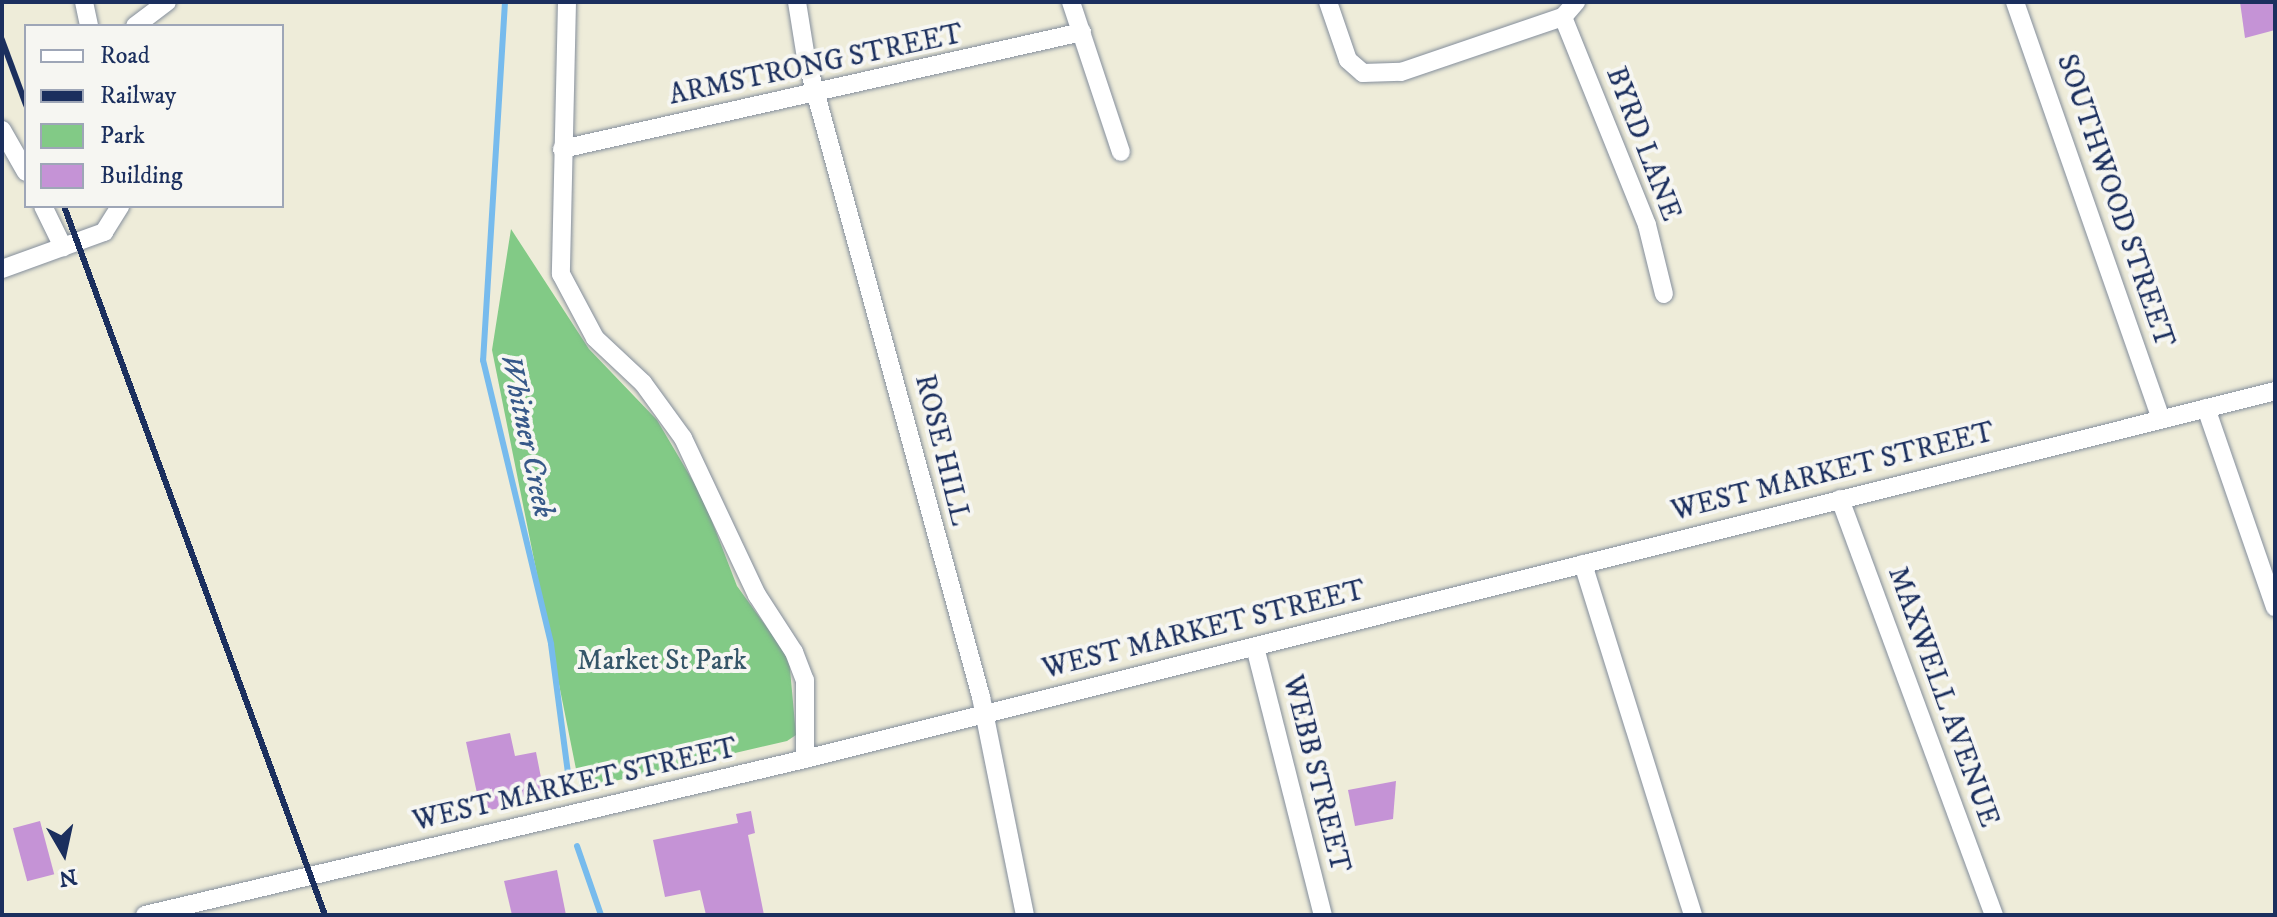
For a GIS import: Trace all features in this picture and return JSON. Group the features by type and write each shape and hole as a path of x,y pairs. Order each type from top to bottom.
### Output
{"street":[{"path":"84,2 89,24"},
{"path":"138,24 167,2"},
{"path":"567,2 561,274 595,338 643,383 683,438 757,595 794,652 805,680 805,759"},
{"name":"ROSE HILL","path":"797,2 815,95 985,714 1025,915"},
{"path":"1071,2 1121,152"},
{"path":"1328,2 1356,67 1401,72 1563,17 1576,2"},
{"name":"SOUTHWOOD STREET","path":"2015,2 2161,419"},
{"name":"BYRD LANE","path":"1563,17 1647,225 1664,294"},
{"name":"ARMSTRONG STREET","path":"562,149 815,95 1082,32"},
{"path":"2,130 24,168"},
{"path":"44,208 63,247"},
{"path":"2,269 104,232 119,208"},
{"name":"WEST MARKET STREET","path":"145,915 805,759 2275,391"},
{"path":"2206,408 2275,607"},
{"name":"MAXWELL AVENUE","path":"1840,499 1994,915"},
{"path":"1583,564 1693,915"},
{"name":"WEBB STREET","path":"1255,647 1323,915"}],"green space":[{"name":"Market St Park","path":"511,229 589,349 657,420 703,498 737,586 789,658 796,735 787,741 580,789 492,350"}],"building":[{"path":"2240,2 2275,2 2275,30 2245,38"},
{"path":"510,733 515,756 536,752 545,798 481,812 466,742"},
{"path":"1396,781 1393,819 1355,826 1348,790"},
{"path":"751,811 755,833 748,835 764,915 706,915 700,890 665,897 653,840 738,823 736,814"},
{"path":"40,821 54,874 27,881 13,828"},
{"path":"557,870 566,915 512,915 504,881"}],"waterway":[{"name":"Whitner Creek","path":"505,2 483,360 551,644 569,780"},
{"name":"Whitner Creek","path":"577,846 601,915"}],"railway":[{"path":"2,40 24,100"},
{"path":"65,208 325,915"}]}
